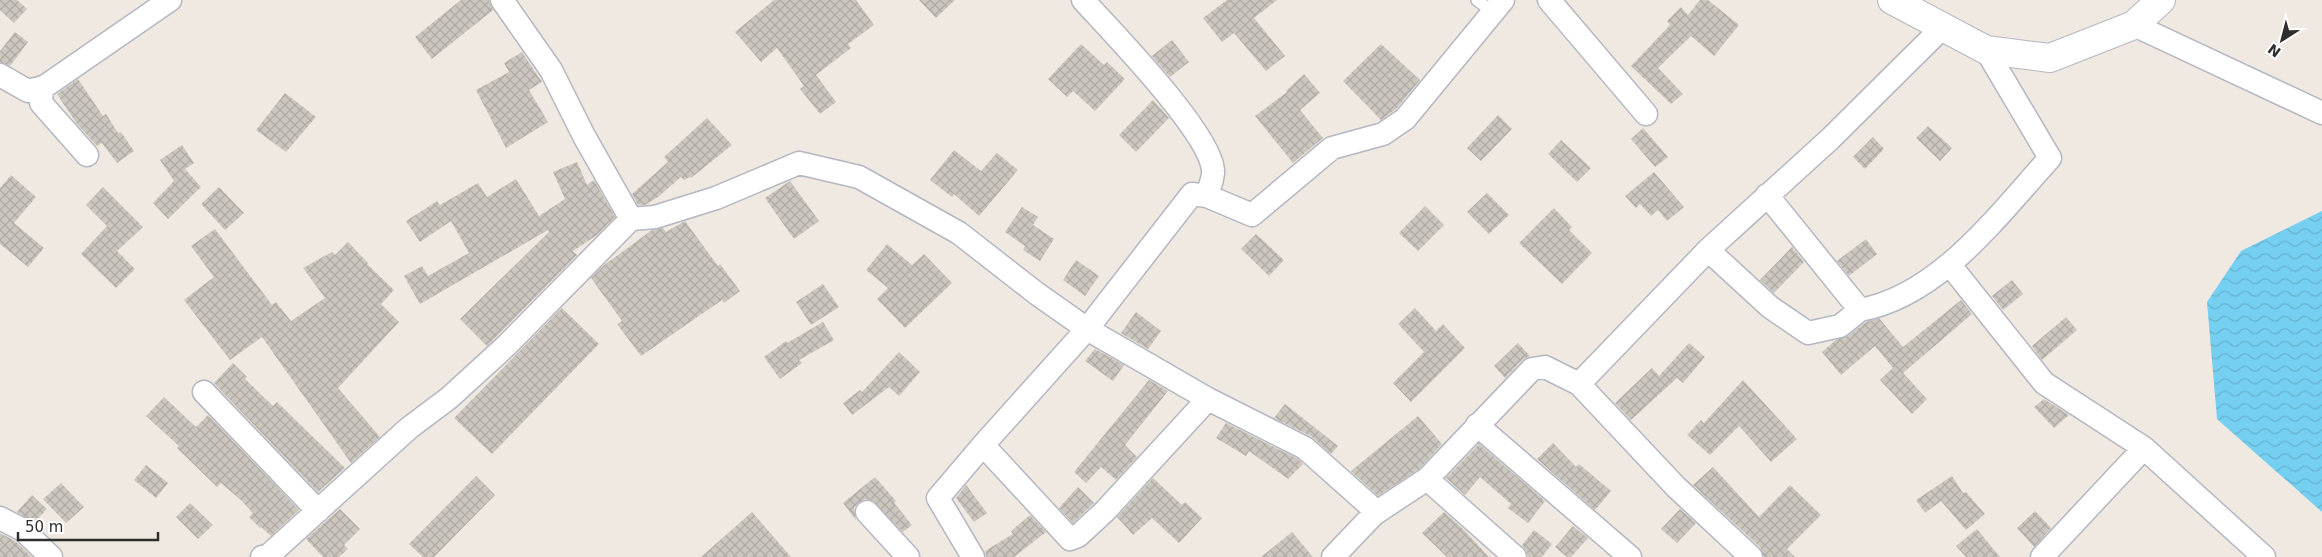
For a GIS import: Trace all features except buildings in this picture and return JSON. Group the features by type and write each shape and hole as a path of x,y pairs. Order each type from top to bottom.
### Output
{"street":[{"path":"0,75 28,91 42,88 170,0"},
{"path":"502,0 551,70 631,219"},
{"path":"1084,0 1173,101 1205,149 1213,170 1208,196"},
{"path":"1549,0 1646,114"},
{"path":"1892,0 1986,50 2050,58 2134,25 2161,0"},
{"path":"973,557 938,498 1087,329 1192,194 1208,196 1252,215 1332,148 1383,134 1405,119 1491,4"},
{"path":"2134,25 2322,113"},
{"path":"1579,384 1708,250 1830,140 1943,27"},
{"path":"1708,250 1770,307 1808,333 1840,326 1860,310 1879,307 1896,300 1950,265 2050,158 1986,50"},
{"path":"42,88 41,103 87,155"},
{"path":"262,557 269,554 318,512 409,428 449,398 507,345 631,219 655,217 716,198 799,163 859,177 959,232 1036,293 1087,329 1208,399 1305,448 1369,505 1374,514"},
{"path":"1768,194 1860,310"},
{"path":"1950,265 2044,383 2144,448 2251,552"},
{"path":"1332,557 1374,514 1427,479 1532,369 1545,367 1579,384 1676,487 1751,557"},
{"path":"204,392 318,512"},
{"path":"983,445 1070,539 1078,536 1105,511 1208,399"},
{"path":"1477,425 1630,557"},
{"path":"2042,557 2144,448"},
{"path":"1427,479 1515,557"},
{"path":"867,512 908,557"},
{"path":"0,518 23,530 51,557"}],"water":[{"path":"2322,211 2322,512 2217,419 2207,302 2241,251"}]}
